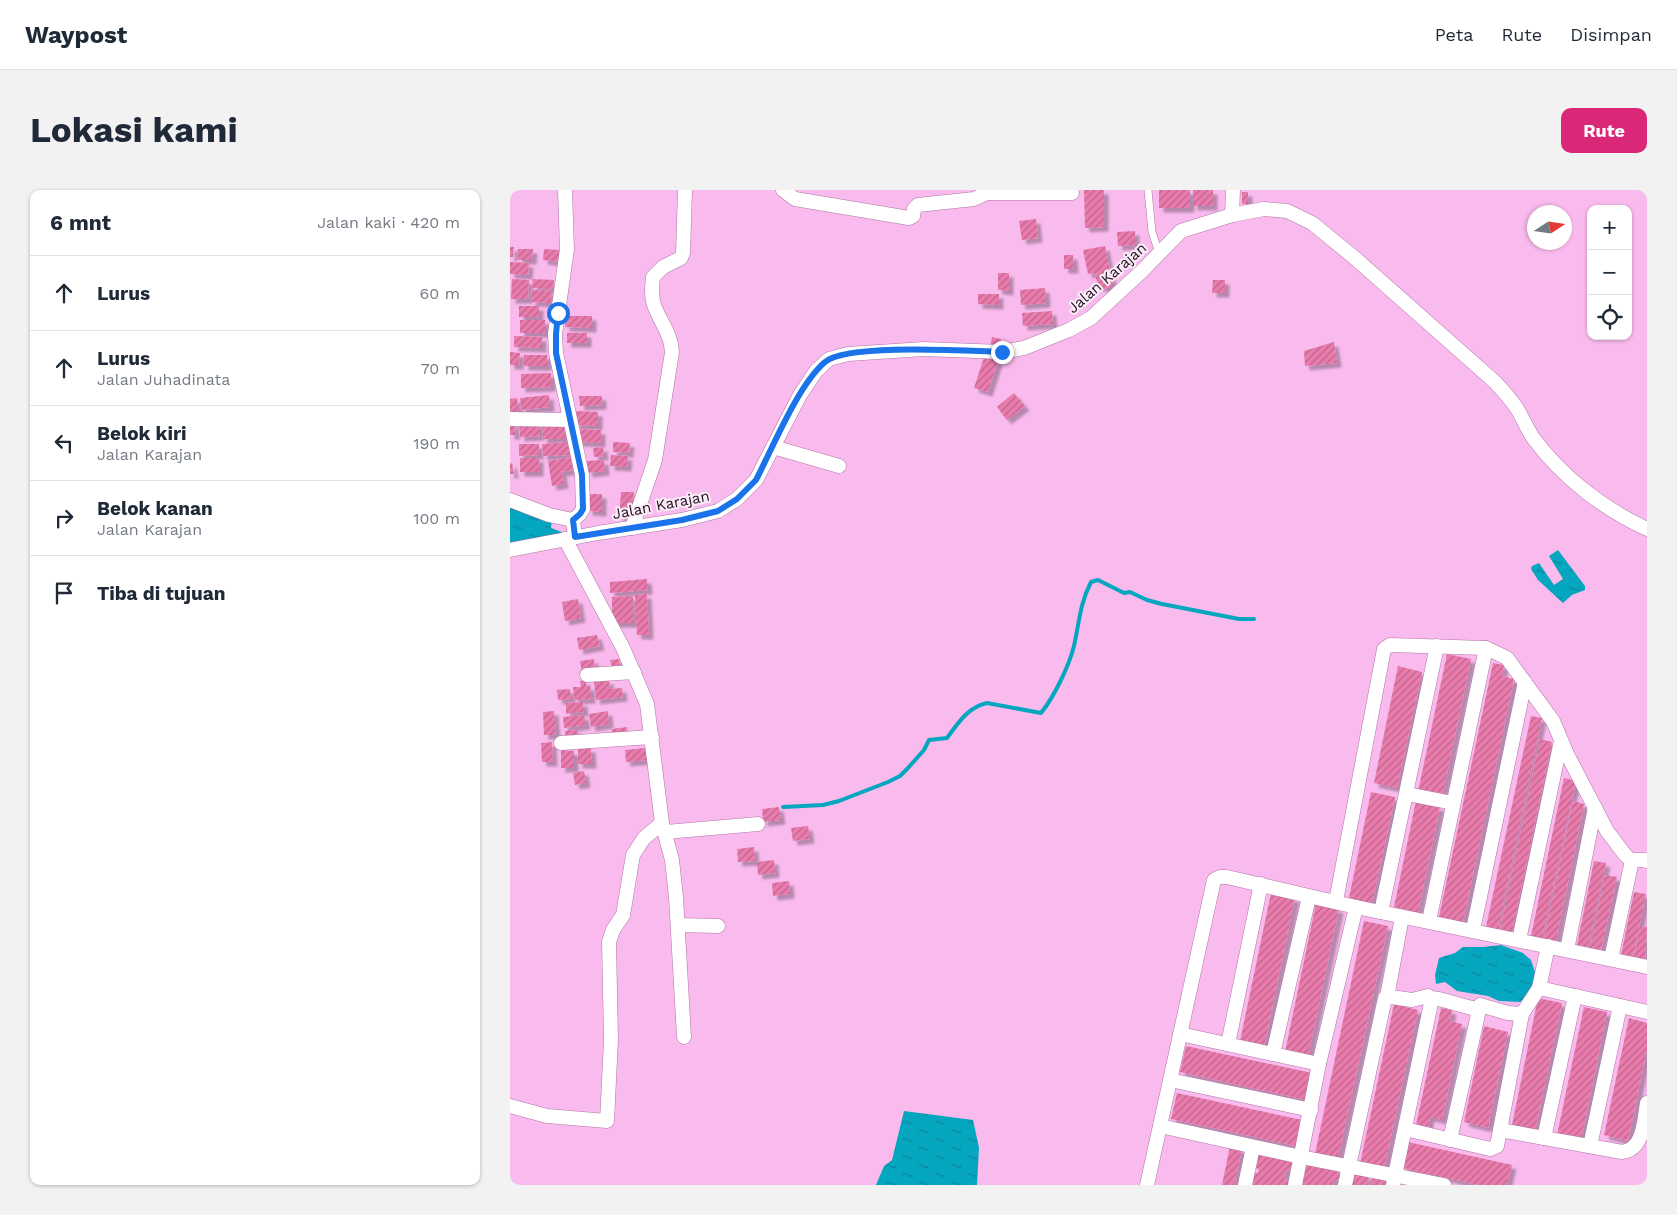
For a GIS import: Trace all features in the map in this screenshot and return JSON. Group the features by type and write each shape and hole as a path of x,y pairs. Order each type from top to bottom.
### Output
{"street":[{"path":"566,190 568,249 556,334 556,353 569,420 577,446 584,503 580,514 573,520 570,538 634,672 647,704 664,828 672,860 678,925 684,1037"},
{"path":"632,528 655,460 672,352 669,334 654,306 653,278 663,267 681,258 685,190"},
{"path":"783,190 795,199 908,218 914,216 914,209 918,205 974,199 987,193 1072,193"},
{"path":"1232,215 1233,190"},
{"name":"Jalan Karajan","path":"510,550 570,538 682,520 718,511 728,506 748,490 756,480 800,395 816,372 829,359 848,354 884,351 924,349 1002,352 1024,348 1069,330 1091,318 1142,271 1181,231 1232,215 1264,210 1279,210 1297,215 1312,224 1356,259 1495,382 1508,396 1532,436 1557,467 1586,492 1624,518 1647,529"},
{"path":"510,419 569,420"},
{"path":"773,447 839,466"},
{"path":"510,500 549,515 573,520"},
{"path":"1336,901 1384,649 1390,645 1486,648 1507,658 1553,722 1607,831 1626,856 1632,860 1647,861"},
{"path":"1381,912 1437,646"},
{"path":"1429,921 1486,648"},
{"path":"587,674 634,672"},
{"path":"1473,930 1525,682"},
{"path":"561,742 652,737"},
{"path":"1519,940 1561,741"},
{"path":"1407,794 1453,803"},
{"path":"1567,950 1595,807"},
{"path":"510,1106 547,1116 607,1121 611,1040 610,942 613,930 622,915 633,855 644,838 664,828 758,824"},
{"path":"1611,959 1632,860"},
{"path":"1147,1185 1214,880 1220,877 1261,884 1309,897 1336,901 1402,917 1647,967"},
{"path":"1228,1044 1261,884"},
{"path":"1273,1054 1309,897"},
{"path":"1295,1185 1319,1064 1356,906"},
{"path":"1345,1185 1385,998 1387,997 1402,917"},
{"path":"678,925 718,926"},
{"path":"1405,1129 1490,1149 1497,1146 1522,1014 1539,988 1548,946"},
{"path":"1539,988 1647,1012"},
{"path":"1387,997 1412,1000 1427,996 1478,1010"},
{"path":"1544,1138 1575,996"},
{"path":"1394,1180 1431,998"},
{"path":"1450,1140 1480,1005 1508,1013 1522,1014"},
{"path":"1590,1146 1620,1006"},
{"path":"1180,1034 1319,1064"},
{"path":"1170,1080 1310,1110"},
{"path":"1500,1130 1622,1152 1628,1151 1640,1141 1647,1103"},
{"path":"1160,1126 1349,1166 1394,1180 1441,1185"},
{"path":"1246,1185 1253,1147"}],"lane":[{"path":"1148,190 1152,232 1159,253"}],"water":[{"path":"510,504 552,521 551,528 567,534 510,544"},
{"path":"1558,550 1585,586 1585,590 1572,595 1563,603 1538,580 1531,569 1532,566 1539,563 1554,585 1563,579 1549,556"},
{"path":"1501,945 1523,953 1531,960 1537,978 1532,993 1520,1002 1499,1001 1488,996 1457,991 1445,982 1436,984 1435,975 1439,958 1455,953 1463,947"},
{"path":"904,1111 973,1120 979,1148 977,1185 876,1185 884,1166 892,1160"}],"building":[{"path":"1084,190 1104,190 1104,227 1085,228"},
{"path":"1159,190 1190,190 1190,208 1159,208"},
{"path":"1193,190 1213,190 1213,206 1193,206"},
{"path":"1242,192 1248,192 1248,204 1242,204"},
{"path":"1036,219 1038,238 1022,240 1019,221"},
{"path":"1135,231 1135,245 1118,246 1117,232"},
{"path":"1105,246 1113,286 1103,289 1102,286 1098,287 1095,273 1088,274 1083,250"},
{"path":"510,247 514,247 513,257 510,257"},
{"path":"518,249 533,249 532,260 518,260"},
{"path":"544,249 560,250 558,262 543,260"},
{"path":"1064,255 1073,255 1074,269 1064,269"},
{"path":"510,262 529,263 528,275 510,274"},
{"path":"998,273 1009,273 1009,291 998,290"},
{"path":"512,279 529,280 528,299 511,299"},
{"path":"533,279 554,280 553,289 532,288"},
{"path":"1213,280 1225,280 1225,293 1212,293"},
{"path":"1045,288 1046,303 1021,305 1020,290"},
{"path":"532,290 552,291 551,303 531,302"},
{"path":"978,294 999,294 999,305 978,304"},
{"path":"519,306 539,306 539,317 519,317"},
{"path":"1052,311 1053,324 1023,326 1022,313"},
{"path":"566,316 592,316 592,328 565,327"},
{"path":"520,320 545,320 545,333 520,333"},
{"path":"567,333 587,333 587,343 567,343"},
{"path":"514,336 542,337 542,348 514,347"},
{"path":"992,337 1001,339 999,349 990,347"},
{"path":"1334,342 1337,363 1305,366 1304,351"},
{"path":"510,352 520,353 519,365 510,365"},
{"path":"524,355 547,355 547,366 524,366"},
{"path":"984,357 998,361 988,392 974,388"},
{"path":"551,373 551,387 521,388 521,374"},
{"path":"1014,393 1025,406 1007,420 997,407"},
{"path":"549,395 550,407 521,410 520,398"},
{"path":"579,396 602,396 602,405 580,406"},
{"path":"517,398 519,412 510,414 510,399"},
{"path":"575,411 598,412 598,426 575,425"},
{"path":"514,422 516,435 510,435 510,423"},
{"path":"540,422 540,436 520,437 519,423"},
{"path":"542,422 564,422 565,439 543,439"},
{"path":"577,429 601,430 601,443 577,442"},
{"path":"569,442 570,455 543,456 542,444"},
{"path":"613,442 630,443 629,453 613,452"},
{"path":"519,444 539,444 539,455 519,456"},
{"path":"603,447 604,456 594,457 593,448"},
{"path":"611,455 628,456 627,467 610,466"},
{"path":"572,457 574,470 562,472 564,484 552,486 548,461"},
{"path":"520,458 539,458 539,472 520,472"},
{"path":"604,460 605,471 588,473 587,461"},
{"path":"512,463 514,474 510,474 510,464"},
{"path":"621,492 634,492 632,518 619,517"},
{"path":"589,494 602,494 602,512 588,511"},
{"path":"647,579 648,590 610,593 610,582"},
{"path":"647,594 649,635 637,635 635,595"},
{"path":"633,596 634,623 612,623 612,597"},
{"path":"578,599 581,618 565,621 562,602"},
{"path":"597,635 600,646 579,650 577,638"},
{"path":"1447,654 1471,659 1442,798 1418,792"},
{"path":"594,659 595,672 582,673 580,661"},
{"path":"619,659 621,669 613,671 610,660"},
{"path":"1493,663 1504,665 1502,676 1514,679 1463,922 1439,917"},
{"path":"1398,666 1422,672 1397,788 1374,783"},
{"path":"609,680 610,689 622,688 623,697 596,700 594,682"},
{"path":"580,681 586,681 586,686 590,686 591,699 574,700 573,687 581,687"},
{"path":"570,689 571,699 558,700 557,690"},
{"path":"583,702 584,712 566,714 566,703"},
{"path":"554,711 556,735 544,735 543,712"},
{"path":"608,711 609,724 591,727 589,714"},
{"path":"584,715 586,725 564,728 563,717"},
{"path":"1531,716 1542,718 1498,930 1486,927"},
{"path":"627,727 628,736 613,739 612,729"},
{"path":"577,729 579,738 566,740 565,731"},
{"path":"1540,739 1552,742 1512,932 1500,929"},
{"path":"552,742 553,762 542,762 541,743"},
{"path":"578,748 591,748 592,764 578,764"},
{"path":"645,748 647,760 626,762 625,750"},
{"path":"561,750 574,751 574,768 561,768"},
{"path":"584,771 586,783 575,785 573,773"},
{"path":"1564,778 1576,781 1542,939 1531,936"},
{"path":"1371,792 1395,797 1372,903 1349,898"},
{"path":"1416,801 1440,807 1418,913 1394,907"},
{"path":"1573,801 1584,804 1556,941 1544,938"},
{"path":"779,807 781,820 763,822 762,809"},
{"path":"808,826 810,839 793,841 791,828"},
{"path":"754,847 755,861 738,862 737,849"},
{"path":"774,860 775,873 758,875 757,862"},
{"path":"1594,861 1606,863 1588,947 1577,945"},
{"path":"1605,875 1617,877 1601,950 1590,948"},
{"path":"789,881 790,894 773,896 772,883"},
{"path":"1634,892 1646,894 1633,957 1621,955"},
{"path":"1271,893 1295,898 1264,1047 1240,1041"},
{"path":"1316,903 1339,909 1308,1057 1285,1052"},
{"path":"1364,921 1388,926 1338,1159 1315,1154"},
{"path":"1640,926 1647,927 1645,960 1634,958"},
{"path":"1538,998 1562,1003 1535,1131 1512,1125"},
{"path":"1394,1004 1418,1010 1384,1169 1360,1164"},
{"path":"1584,1007 1607,1012 1581,1140 1557,1135"},
{"path":"1441,1008 1452,1010 1450,1021 1462,1024 1442,1120 1430,1117 1428,1127 1416,1125"},
{"path":"1629,1018 1647,1023 1647,1049 1628,1141 1604,1135"},
{"path":"1484,1026 1508,1032 1488,1128 1464,1122"},
{"path":"1186,1046 1312,1073 1306,1100 1180,1072"},
{"path":"1177,1093 1302,1120 1296,1146 1171,1119"},
{"path":"1408,1142 1512,1165 1507,1185 1478,1185 1402,1168"},
{"path":"1230,1146 1242,1149 1234,1185 1222,1185"},
{"path":"1258,1151 1296,1162 1294,1171 1286,1170 1284,1179 1292,1181 1291,1185 1250,1185 1253,1172 1258,1173 1259,1169 1255,1168"},
{"path":"1307,1162 1339,1169 1338,1173 1343,1175 1341,1181 1334,1180 1333,1185 1302,1185"},
{"path":"1352,1172 1369,1176 1368,1185 1349,1185"},
{"path":"1373,1175 1387,1178 1386,1185 1371,1185"}],"waterway":[{"path":"783,807 823,805 839,801 900,776 924,750 929,740 947,738 964,716 980,705 987,703 1041,713 1056,690 1069,663 1082,606 1091,582 1098,580 1124,593 1130,592 1147,600 1162,604 1239,619 1254,619"}],"route":[{"path":"558,313 556,353 582,475 584,503 580,514 573,520 575,537 682,520 718,511 728,506 748,490 756,480 800,395 816,372 829,359 865,352 924,349 1002,352"}]}
